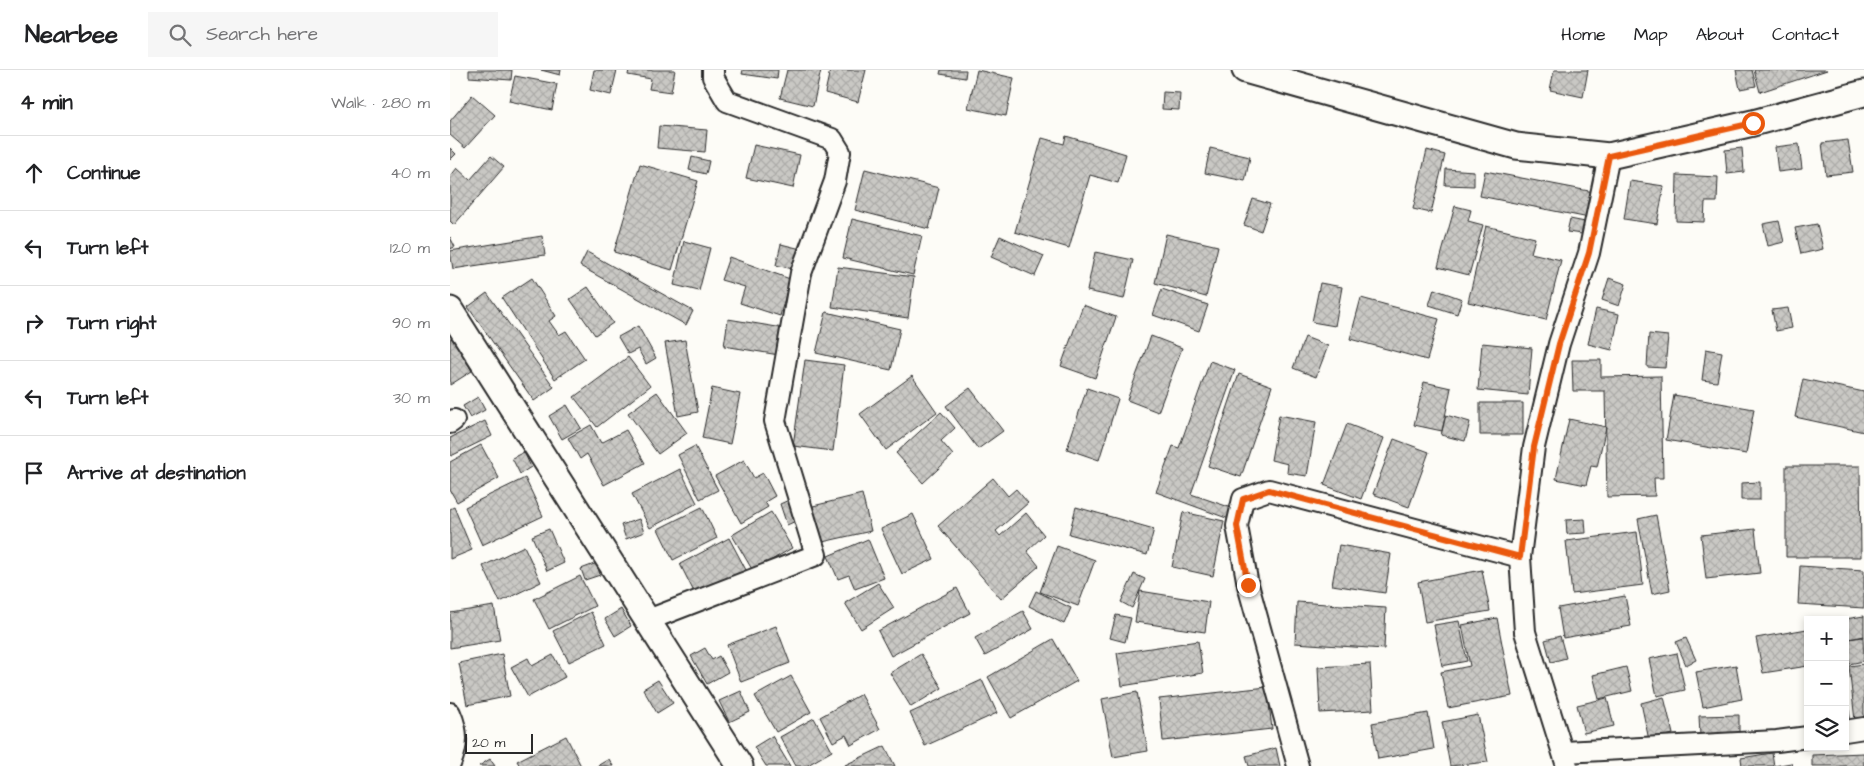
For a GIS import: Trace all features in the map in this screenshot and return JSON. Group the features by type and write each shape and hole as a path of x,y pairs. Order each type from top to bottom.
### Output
{"street":[{"path":"648,620 816,555 774,421 801,273 835,181 840,152 832,139 727,101 713,77 713,70"},
{"path":"1246,70 1516,146 1609,156 1753,123 1864,93"},
{"path":"1609,156 1589,253 1559,344 1534,447 1520,557 1525,632 1565,759 1777,741 1804,737"},
{"path":"450,310 740,766"},
{"path":"1298,766 1248,585 1237,526 1243,499 1269,490 1520,557"},
{"path":"450,713 454,722 456,749 450,764"},
{"path":"1849,730 1864,728"}],"building":[{"path":"469,70 512,70 511,80 469,77"},
{"path":"541,70 561,70 560,75"},
{"path":"594,70 617,70 611,95 590,90"},
{"path":"629,70 675,70 671,92 649,89 651,79 628,75"},
{"path":"743,70 778,70 777,79 742,74"},
{"path":"787,70 821,70 813,106 780,98"},
{"path":"830,70 866,70 858,102 825,93"},
{"path":"941,70 966,70 965,78 940,74"},
{"path":"977,70 1014,78 1006,116 968,108"},
{"path":"1554,70 1588,70 1583,97 1550,90"},
{"path":"1736,70 1752,70 1756,86 1740,89"},
{"path":"1754,70 1827,70 1760,92"},
{"path":"515,76 557,84 552,110 509,101"},
{"path":"1163,92 1180,93 1179,110 1162,109"},
{"path":"472,95 495,115 465,148 450,135 450,121"},
{"path":"659,126 707,130 705,152 657,148"},
{"path":"1066,136 1126,154 1118,183 1090,175 1069,248 1015,232 1042,138 1064,144"},
{"path":"1848,140 1853,172 1826,175 1822,143"},
{"path":"1799,144 1802,169 1778,172 1775,147"},
{"path":"754,145 800,155 793,188 746,178"},
{"path":"450,148 456,154 450,160"},
{"path":"1210,148 1250,157 1245,181 1205,173"},
{"path":"1742,148 1744,172 1727,174 1725,150"},
{"path":"1427,150 1445,155 1431,213 1413,209"},
{"path":"491,156 504,167 454,225 450,221 450,177 457,168 470,180"},
{"path":"692,157 709,161 706,174 689,170"},
{"path":"640,164 698,181 672,270 614,252"},
{"path":"865,169 939,188 929,229 855,210"},
{"path":"1446,169 1474,171 1474,186 1445,185"},
{"path":"1485,171 1594,192 1589,218 1480,196"},
{"path":"1677,175 1718,177 1717,202 1705,202 1704,222 1676,221"},
{"path":"1630,181 1664,186 1657,224 1624,219"},
{"path":"1253,199 1270,204 1261,231 1244,225"},
{"path":"1455,206 1471,210 1468,221 1483,225 1469,275 1438,267"},
{"path":"852,219 922,236 913,275 843,258"},
{"path":"1570,219 1590,223 1589,235 1567,232"},
{"path":"1779,221 1784,242 1768,246 1763,224"},
{"path":"1817,224 1823,249 1801,254 1795,228"},
{"path":"1486,226 1535,238 1531,253 1561,260 1546,320 1468,302"},
{"path":"1166,234 1218,246 1206,297 1155,283"},
{"path":"542,236 545,255 453,269 450,251"},
{"path":"1000,236 1044,256 1035,276 991,257"},
{"path":"450,237 455,247 450,249"},
{"path":"684,241 710,248 699,291 674,285"},
{"path":"781,244 805,250 801,271 776,265"},
{"path":"587,252 693,311 686,325 580,266"},
{"path":"1095,252 1133,260 1124,299 1087,291"},
{"path":"729,257 790,279 780,316 740,303 745,287 721,280"},
{"path":"838,267 914,277 908,318 832,307"},
{"path":"532,278 556,316 549,321 559,335 566,331 585,359 555,379 502,298"},
{"path":"1609,278 1626,284 1619,306 1602,300"},
{"path":"1320,283 1342,287 1335,326 1312,322"},
{"path":"588,287 613,323 595,335 570,299"},
{"path":"1162,289 1208,305 1199,331 1153,315"},
{"path":"1434,289 1462,299 1457,314 1429,305"},
{"path":"487,293 554,387 534,401 468,307"},
{"path":"1361,298 1439,319 1427,360 1350,339"},
{"path":"1083,305 1116,317 1095,378 1061,366"},
{"path":"1788,308 1792,328 1776,331 1772,310"},
{"path":"1596,309 1619,314 1612,350 1588,344"},
{"path":"826,312 900,329 891,370 816,353"},
{"path":"728,319 783,328 779,355 724,346"},
{"path":"638,326 656,358 646,364 638,349 628,354 618,337"},
{"path":"1649,334 1668,336 1665,368 1647,367"},
{"path":"1151,336 1182,348 1158,412 1127,400"},
{"path":"453,337 472,371 450,385 450,339"},
{"path":"1305,337 1328,346 1316,377 1293,368"},
{"path":"685,340 698,412 678,416 665,343"},
{"path":"1482,343 1532,348 1528,395 1478,390"},
{"path":"1706,349 1722,352 1717,382 1702,380"},
{"path":"628,357 650,386 597,427 574,397"},
{"path":"805,360 844,365 833,451 793,446"},
{"path":"1572,360 1601,360 1601,377 1661,376 1663,478 1654,478 1655,496 1607,497 1605,391 1573,391"},
{"path":"1210,361 1235,370 1191,494 1232,508 1229,519 1156,492 1173,446 1179,448"},
{"path":"1239,374 1272,386 1241,477 1208,466"},
{"path":"912,376 937,412 886,450 860,414"},
{"path":"1803,379 1864,392 1864,432 1795,417"},
{"path":"1424,382 1451,388 1442,431 1414,425"},
{"path":"712,388 740,394 730,444 702,438"},
{"path":"970,388 1003,431 978,449 946,406"},
{"path":"1087,388 1118,399 1099,460 1067,449"},
{"path":"657,392 687,433 658,454 628,413"},
{"path":"1674,395 1754,409 1746,454 1666,440"},
{"path":"478,397 485,410 470,418 463,406"},
{"path":"1480,403 1523,403 1523,435 1480,435"},
{"path":"567,405 581,428 562,439 549,416"},
{"path":"941,412 955,428 941,441 953,455 923,483 896,453"},
{"path":"1279,415 1316,422 1307,476 1287,473 1288,464 1271,460"},
{"path":"1446,415 1470,422 1465,441 1441,435"},
{"path":"1569,419 1606,427 1597,467 1591,466 1586,485 1556,479"},
{"path":"485,421 492,436 451,456 450,438"},
{"path":"1347,424 1384,438 1361,499 1324,485"},
{"path":"591,425 601,443 626,430 645,463 604,485 587,454 580,459 568,438"},
{"path":"1394,439 1429,452 1409,507 1373,494"},
{"path":"481,445 499,478 457,502 450,490 450,462"},
{"path":"695,446 718,490 700,499 678,455"},
{"path":"524,452 531,467 520,474 512,458"},
{"path":"744,460 754,478 763,473 775,496 765,502 768,507 741,523 715,476"},
{"path":"1786,466 1860,466 1861,557 1786,557"},
{"path":"680,469 697,503 650,528 632,494"},
{"path":"525,478 543,516 482,545 465,507"},
{"path":"993,478 1008,496 1016,489 1028,503 996,531 1000,536 1026,513 1044,535 1027,551 1039,566 1001,599 938,526"},
{"path":"1760,482 1760,500 1741,500 1741,483"},
{"path":"862,494 871,531 818,543 809,507"},
{"path":"791,499 798,520 787,525 780,504"},
{"path":"454,507 472,550 450,559 450,509"},
{"path":"702,507 717,538 673,560 658,529"},
{"path":"1076,507 1154,529 1147,555 1069,534"},
{"path":"771,512 792,548 753,571 732,535"},
{"path":"1183,512 1224,521 1213,576 1172,567"},
{"path":"913,514 934,559 902,574 881,529"},
{"path":"1656,515 1670,590 1652,594 1638,519"},
{"path":"639,519 644,532 626,539 621,525"},
{"path":"1585,519 1586,533 1567,534 1566,520"},
{"path":"549,529 564,563 547,571 532,536"},
{"path":"1755,529 1760,573 1706,579 1701,535"},
{"path":"1637,532 1643,585 1572,594 1566,541"},
{"path":"729,538 746,570 696,596 680,564"},
{"path":"868,539 884,578 855,589 849,575 838,579 828,556"},
{"path":"1339,545 1391,554 1385,593 1332,585"},
{"path":"524,546 541,582 500,602 483,566"},
{"path":"1057,546 1095,560 1078,606 1040,592"},
{"path":"597,563 600,575 585,580 581,569"},
{"path":"1800,566 1864,570 1864,608 1798,604"},
{"path":"1482,570 1490,611 1425,622 1418,582"},
{"path":"1134,574 1145,579 1132,608 1121,602"},
{"path":"580,576 595,606 549,629 534,599"},
{"path":"878,583 894,608 861,629 845,603"},
{"path":"957,588 970,613 891,656 878,631"},
{"path":"1036,591 1071,608 1064,624 1029,606"},
{"path":"1140,591 1209,602 1205,632 1135,622"},
{"path":"1625,596 1631,626 1563,638 1558,608"},
{"path":"1297,602 1386,608 1384,649 1295,643"},
{"path":"494,606 500,640 450,648 450,613"},
{"path":"621,609 631,626 615,636 605,619"},
{"path":"1023,611 1033,629 985,656 975,638"},
{"path":"591,612 606,644 569,662 553,631"},
{"path":"1116,615 1131,618 1125,642 1110,638"},
{"path":"1864,616 1864,636 1849,639 1849,618"},
{"path":"1497,618 1512,696 1448,708 1441,672 1470,666 1462,625"},
{"path":"1459,621 1467,661 1442,666 1434,625"},
{"path":"776,626 790,663 741,682 727,645"},
{"path":"1804,630 1804,667 1763,673 1756,638"},
{"path":"1560,636 1566,658 1551,662 1545,640"},
{"path":"1863,637 1864,661 1849,664 1849,639"},
{"path":"1686,638 1696,660 1686,665 1676,642"},
{"path":"1053,639 1077,681 1011,718 988,677"},
{"path":"1198,641 1203,673 1122,686 1117,653"},
{"path":"705,648 712,660 719,656 728,672 707,684 691,656"},
{"path":"1677,653 1685,690 1657,696 1649,659"},
{"path":"502,654 510,696 467,705 459,663"},
{"path":"921,654 942,688 911,707 890,673"},
{"path":"553,655 565,677 528,697 511,667 528,658 532,666"},
{"path":"1370,664 1373,710 1320,713 1318,667"},
{"path":"1864,664 1864,720 1855,721 1849,666"},
{"path":"1736,665 1742,699 1703,707 1696,672"},
{"path":"1626,667 1632,691 1599,699 1593,675"},
{"path":"791,676 811,712 776,732 755,696"},
{"path":"658,680 673,703 657,713 643,689"},
{"path":"982,680 997,713 925,746 910,713"},
{"path":"1267,687 1272,729 1163,741 1159,699"},
{"path":"741,691 750,712 729,722 719,701"},
{"path":"1137,692 1148,751 1113,757 1102,699"},
{"path":"861,694 880,729 851,745 846,735 833,742 820,717"},
{"path":"1664,697 1673,734 1649,740 1641,703"},
{"path":"1607,698 1614,726 1584,733 1577,705"},
{"path":"1428,713 1434,749 1378,759 1372,723"},
{"path":"1478,715 1488,762 1450,766 1442,722"},
{"path":"1739,715 1739,735 1700,736 1699,716"},
{"path":"814,718 832,751 806,766 796,766 780,737"},
{"path":"566,736 581,766 520,766 517,761"},
{"path":"772,736 790,766 766,766 754,747"},
{"path":"885,746 895,766 845,766 845,765"},
{"path":"1276,748 1280,766 1249,766 1246,756"},
{"path":"1772,753 1774,766 1742,766 1741,758"},
{"path":"1864,753 1864,766 1812,766 1812,755"},
{"path":"490,759 495,766 479,766"},
{"path":"609,759 613,766 597,766"},
{"path":"1791,763 1792,766 1774,766"}],"route":[{"path":"1248,585 1237,526 1243,499 1269,490 1520,557 1534,447 1559,344 1589,253 1609,156 1753,123"}]}
